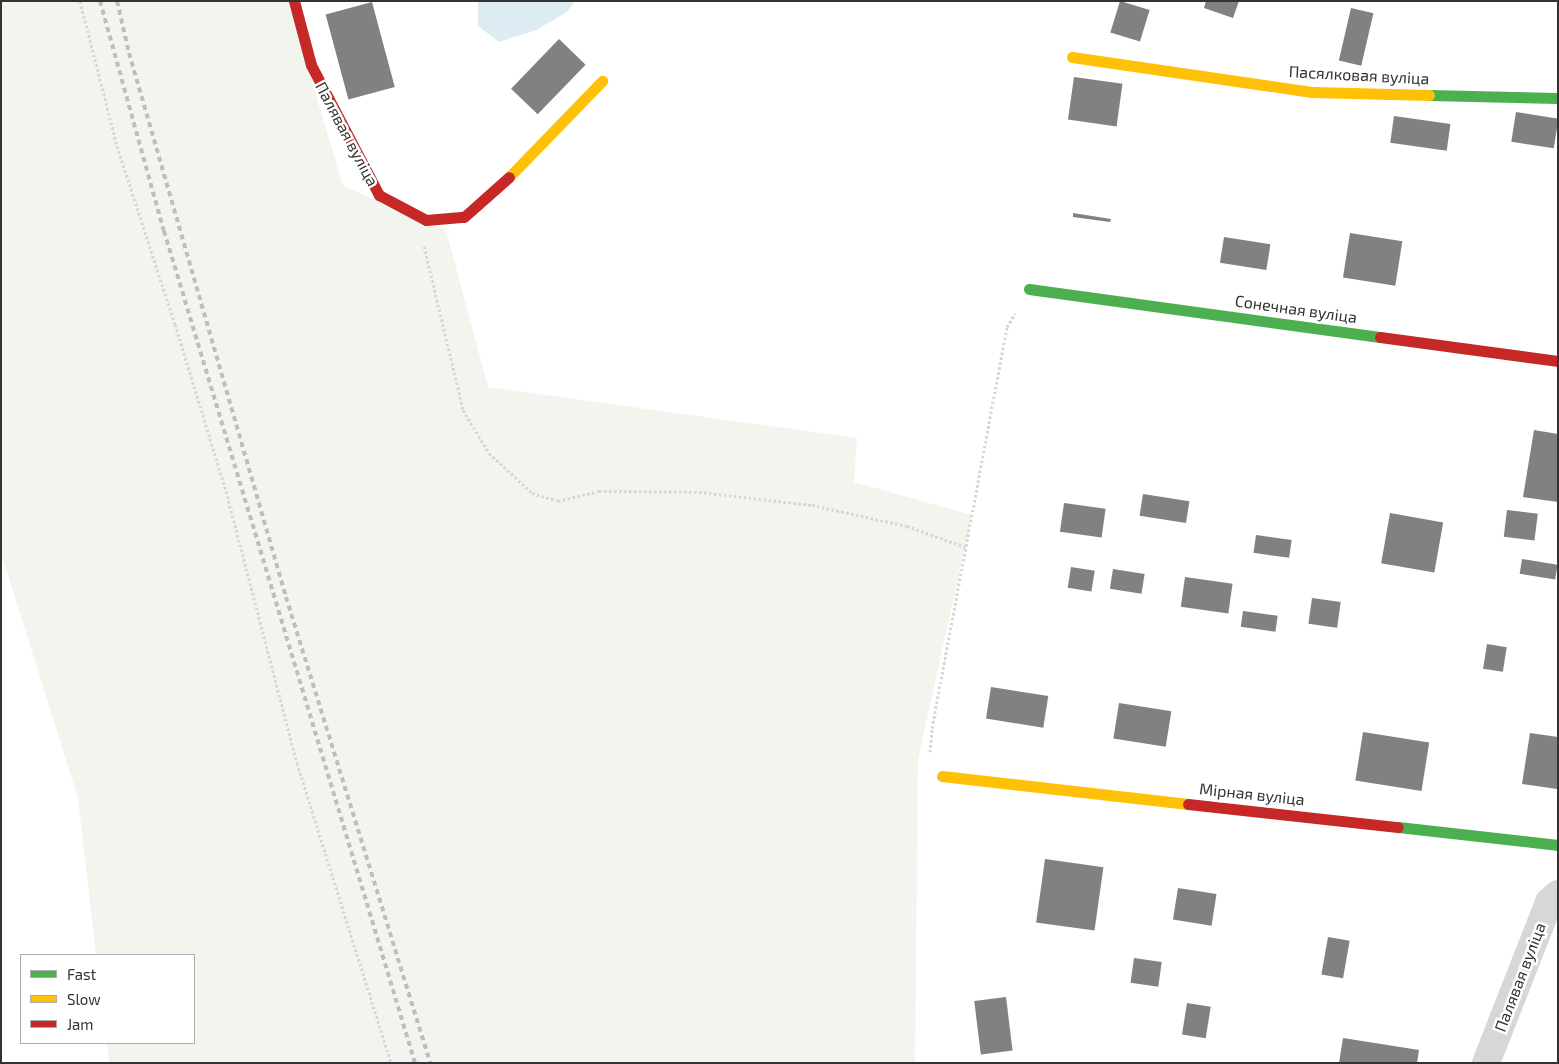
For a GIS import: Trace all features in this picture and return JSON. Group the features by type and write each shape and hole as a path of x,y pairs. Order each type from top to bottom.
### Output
{"street":[{"name":"Палявая вуліца","path":"294,1 311,65 379,195 426,220 464,217 501,186 602,81"},
{"name":"Пасялковая вуліца","path":"1072,57 1313,92 1558,98"},
{"name":"Сонечная вуліца","path":"1029,289 1558,361"},
{"name":"Мірная вуліца","path":"942,776 1558,845"},
{"name":"Палявая вуліца","path":"1486,1063 1550,902 1558,894"}],"path":[{"path":"80,1 117,146 175,324 226,492 297,763 390,1063"},
{"path":"417,216 463,410 489,453 532,492 558,501 599,491 699,492 812,505 907,526 965,547"},
{"path":"942,776 929,761 932,728 1008,327 1029,289"}],"shaded area":[{"path":"1,1 288,1 343,186 446,230 488,387 857,438 854,482 972,515 918,760 915,1063 109,1063 107,1044 195,1044 195,954 96,954 78,798 1,553"},
{"path":"478,1 575,1 567,12 536,30 499,42 478,26"}],"building":[{"path":"1120,1 1150,10 1140,42 1110,33"},
{"path":"1206,1 1239,1 1233,18 1204,8"},
{"path":"372,2 395,87 348,99 326,14"},
{"path":"1351,8 1373,13 1361,66 1339,61"},
{"path":"559,39 586,65 538,114 511,89"},
{"path":"1074,77 1123,84 1117,126 1068,120"},
{"path":"1516,112 1558,119 1554,148 1511,142"},
{"path":"1394,116 1450,124 1447,151 1390,143"},
{"path":"1073,213 1111,219 1110,222 1073,217"},
{"path":"1350,233 1402,241 1395,286 1343,277"},
{"path":"1224,237 1270,244 1266,270 1220,263"},
{"path":"1534,430 1558,434 1558,502 1523,497"},
{"path":"1143,494 1189,501 1186,523 1140,516"},
{"path":"1064,503 1106,509 1102,538 1060,532"},
{"path":"1507,510 1538,514 1534,541 1504,537"},
{"path":"1390,513 1443,522 1434,573 1381,563"},
{"path":"1256,535 1292,540 1289,558 1253,553"},
{"path":"1522,559 1558,565 1555,579 1520,574"},
{"path":"1071,567 1095,571 1091,591 1068,588"},
{"path":"1113,569 1145,574 1141,594 1110,589"},
{"path":"1185,577 1233,584 1228,613 1181,607"},
{"path":"1312,598 1341,602 1337,628 1308,624"},
{"path":"1243,611 1278,616 1275,632 1241,627"},
{"path":"1487,644 1507,647 1503,672 1483,669"},
{"path":"991,687 1048,696 1043,728 986,719"},
{"path":"1119,703 1171,711 1166,747 1113,739"},
{"path":"1363,732 1429,742 1422,791 1355,780"},
{"path":"1530,733 1558,737 1557,789 1522,784"},
{"path":"1045,859 1103,867 1095,931 1036,922"},
{"path":"1178,888 1217,894 1212,926 1173,920"},
{"path":"1328,937 1350,941 1343,978 1321,974"},
{"path":"1134,958 1162,962 1158,987 1131,983"},
{"path":"1006,997 1013,1051 981,1054 974,1001"},
{"path":"1187,1003 1211,1007 1206,1038 1182,1035"},
{"path":"1343,1038 1419,1050 1417,1063 1339,1063"}],"railway":[{"path":"100,1 164,231 415,1063"},
{"path":"117,1 129,53 286,597 430,1063"}],"traffic: fast":[{"path":"1429,95 1558,98"},
{"path":"1029,289 1380,337"},
{"path":"1398,827 1558,845"}],"traffic: slow":[{"path":"1072,57 1313,92 1429,95"},
{"path":"509,177 602,81"},
{"path":"942,776 1188,804"}],"traffic: jam":[{"path":"294,1 311,65 379,195 426,220 464,217 509,177"},
{"path":"1380,337 1558,361"},
{"path":"1188,804 1398,827"}]}
